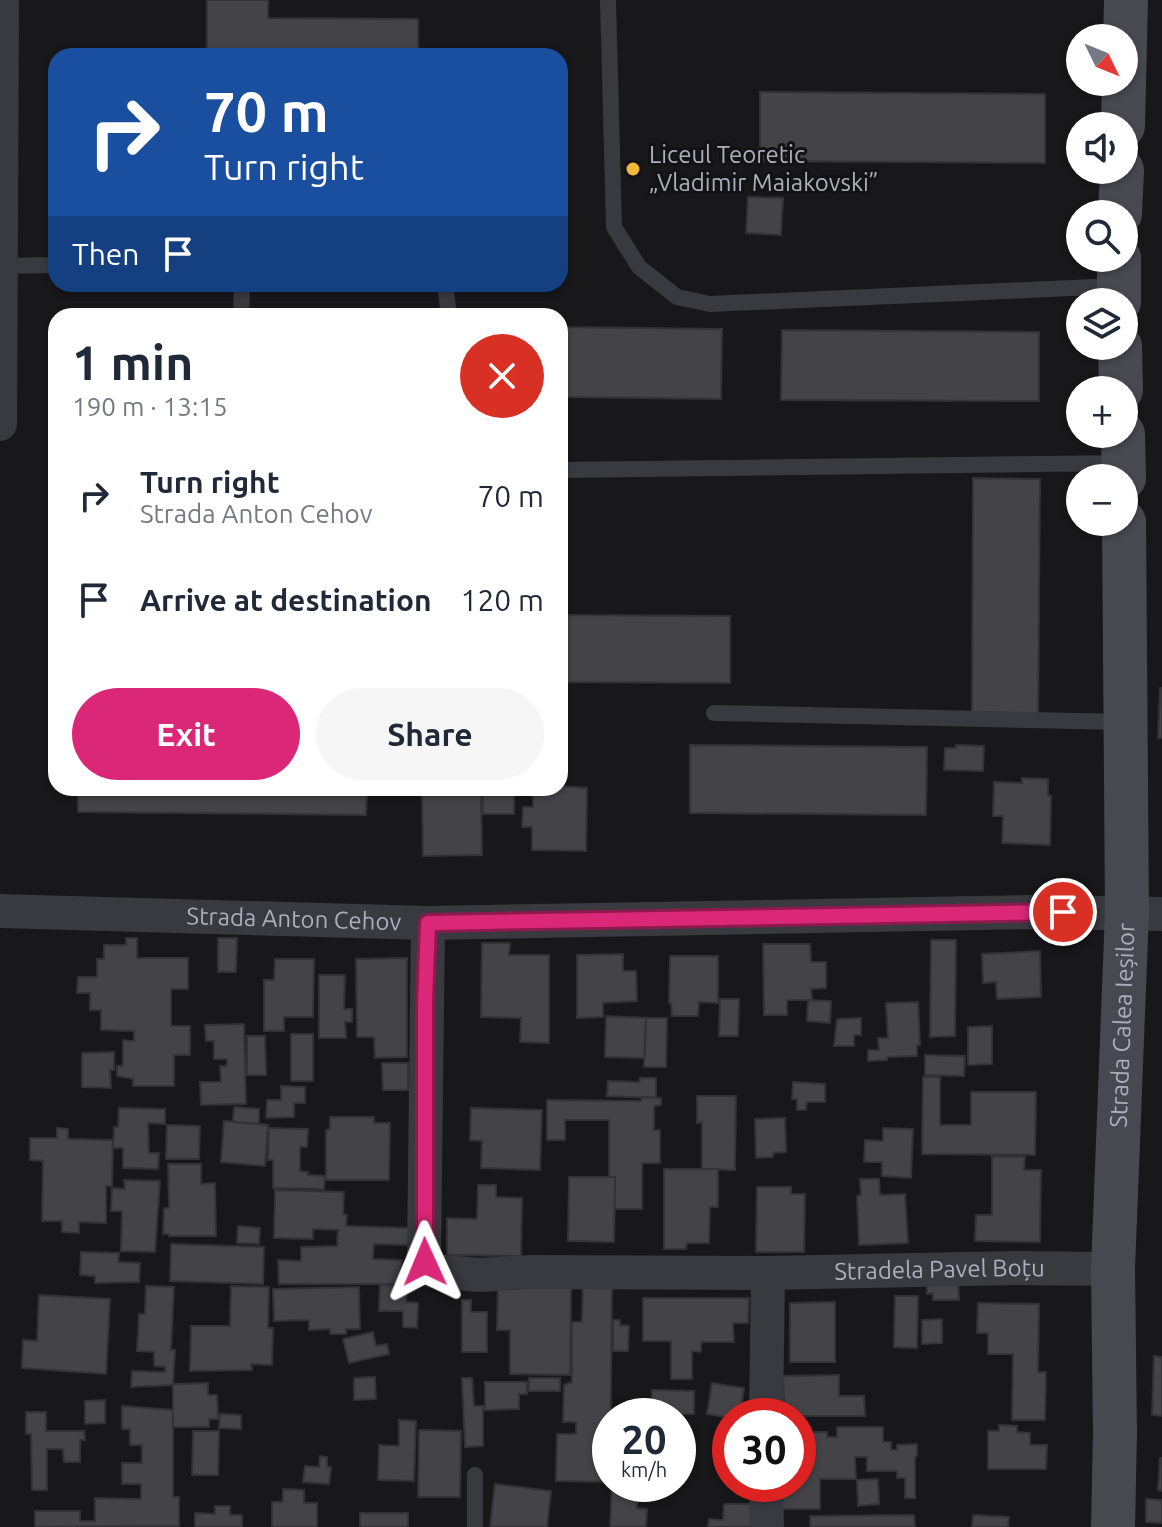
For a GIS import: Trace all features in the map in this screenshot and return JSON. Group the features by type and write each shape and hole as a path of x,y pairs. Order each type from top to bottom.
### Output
{"street":[{"path":"0,424 2,0"},
{"path":"1123,112 1126,0"},
{"name":"Strada Calea Ieșilor","path":"1113,1527 1113,1269 1144,913 1125,722 1124,536"},
{"name":"Strada Anton Cehov","path":"0,911 428,923 1144,913"},
{"name":"Stradela Pavel Boțu","path":"428,923 425,1003 432,1268 479,1275 532,1272 1113,1269"},
{"path":"766,1398 768,1273"},
{"path":"766,1502 767,1527"}],"lane":[{"path":"608,0 614,227 639,267 677,297 710,304 1119,282"},
{"path":"1,266 48,265"},
{"path":"568,470 1123,458"},
{"path":"714,713 1125,722"},
{"path":"475,1475 475,1527"}],"building":[{"path":"207,0 268,0 268,18 418,19 418,48 207,48"},
{"path":"760,92 1045,94 1045,163 760,161"},
{"path":"748,197 783,198 781,235 746,233"},
{"path":"568,327 722,329 721,399 568,397"},
{"path":"782,330 1039,332 1039,401 781,400"},
{"path":"973,478 1040,479 1038,718 972,717"},
{"path":"568,615 730,616 730,683 568,682"},
{"path":"1160,688 1162,738 1158,738"},
{"path":"690,745 927,747 926,815 690,813"},
{"path":"956,745 984,746 983,771 944,770 945,748 956,748"},
{"path":"1022,778 1048,779 1048,796 1051,796 1050,845 1002,843 1003,816 993,816 994,782 1022,783"},
{"path":"568,787 587,788 586,851 532,850 532,827 522,827 523,807 533,807 533,796 568,796"},
{"path":"78,796 367,796 366,815 78,812"},
{"path":"422,796 481,796 482,855 423,856"},
{"path":"483,796 514,796 514,814 483,814"},
{"path":"126,938 137,938 137,958 188,958 188,989 171,989 171,1026 190,1026 190,1055 174,1055 174,1086 133,1086 133,1079 117,1076 117,1066 123,1066 123,1040 134,1041 134,1031 101,1030 101,1010 90,1010 90,993 77,993 78,977 97,977 97,959 104,959 104,945 126,945"},
{"path":"218,938 237,938 236,972 218,972"},
{"path":"931,940 956,940 955,1036 930,1037"},
{"path":"482,943 510,943 509,955 549,955 549,1043 520,1042 521,1018 481,1017"},
{"path":"763,944 810,944 811,962 826,962 826,988 811,989 812,1000 787,1000 787,1015 764,1015"},
{"path":"1040,951 1041,997 997,999 996,982 983,983 982,954"},
{"path":"623,954 623,971 636,971 637,1001 603,1003 603,1017 577,1018 577,955"},
{"path":"670,956 718,956 718,1003 699,1002 698,1016 672,1016 669,1003"},
{"path":"407,958 407,1057 375,1058 374,1037 357,1037 356,959"},
{"path":"275,959 314,959 313,1017 284,1017 284,1031 264,1031 264,980 274,980"},
{"path":"319,975 345,975 344,1009 352,1009 352,1022 345,1022 346,1038 319,1038"},
{"path":"720,999 739,999 738,1036 719,1036"},
{"path":"808,1000 831,1001 830,1023 807,1021"},
{"path":"918,1002 920,1045 917,1045 917,1056 868,1061 868,1050 879,1050 878,1038 888,1038 886,1003"},
{"path":"606,1016 646,1018 645,1058 605,1057"},
{"path":"646,1018 667,1018 666,1067 644,1067"},
{"path":"861,1018 861,1035 854,1035 854,1046 834,1046 837,1019"},
{"path":"244,1024 246,1104 201,1105 200,1082 221,1082 220,1066 227,1066 227,1059 214,1059 214,1041 206,1041 205,1025"},
{"path":"992,1026 992,1064 968,1065 968,1027"},
{"path":"291,1034 313,1034 313,1081 291,1081"},
{"path":"247,1036 265,1036 266,1075 247,1075"},
{"path":"114,1052 114,1070 110,1070 111,1088 82,1087 82,1053"},
{"path":"925,1055 965,1056 964,1076 925,1075"},
{"path":"382,1063 408,1063 408,1090 383,1090"},
{"path":"923,1077 940,1077 940,1125 971,1125 971,1092 1036,1092 1035,1155 922,1154"},
{"path":"640,1078 656,1078 656,1098 607,1096 608,1081 639,1082"},
{"path":"793,1082 825,1084 825,1102 807,1102 806,1110 797,1110 797,1099 792,1099"},
{"path":"281,1086 305,1087 305,1103 294,1103 294,1117 266,1118 267,1100 281,1100"},
{"path":"697,1096 736,1096 735,1170 702,1169 702,1122 697,1123"},
{"path":"642,1097 661,1098 661,1105 654,1106 654,1130 660,1130 660,1163 642,1163 642,1209 614,1209 615,1177 609,1177 609,1120 565,1120 565,1140 547,1140 547,1100 641,1101"},
{"path":"234,1107 259,1109 259,1124 233,1122"},
{"path":"119,1108 165,1109 165,1124 148,1123 149,1153 159,1153 158,1169 123,1168 123,1148 113,1148"},
{"path":"471,1108 542,1110 540,1170 481,1168 482,1141 470,1140"},
{"path":"330,1117 374,1117 374,1123 390,1123 389,1180 326,1180 326,1130 330,1129"},
{"path":"785,1118 786,1152 756,1158 755,1119"},
{"path":"224,1121 268,1125 265,1166 221,1162"},
{"path":"167,1125 200,1126 199,1159 166,1159"},
{"path":"57,1128 68,1129 68,1139 113,1140 112,1186 106,1186 106,1223 79,1222 79,1233 62,1232 62,1221 42,1221 43,1161 30,1160 30,1138 57,1138"},
{"path":"269,1128 308,1129 307,1147 300,1147 300,1171 325,1176 324,1189 273,1188 273,1160 268,1160"},
{"path":"883,1128 913,1129 911,1178 882,1176 882,1162 864,1162 865,1140 883,1141"},
{"path":"992,1156 1025,1157 1024,1170 1041,1170 1040,1242 975,1241 976,1215 992,1215"},
{"path":"168,1164 201,1164 201,1184 215,1183 216,1236 163,1234 164,1208 169,1208"},
{"path":"664,1169 718,1169 718,1207 710,1207 709,1243 687,1243 686,1249 664,1249"},
{"path":"569,1177 615,1177 614,1242 568,1241"},
{"path":"860,1179 879,1179 880,1195 905,1194 908,1243 859,1245 857,1196 861,1195"},
{"path":"124,1180 160,1181 155,1252 121,1251 122,1211 111,1211 112,1188 125,1189"},
{"path":"478,1185 496,1185 496,1197 522,1198 521,1256 447,1255 447,1218 477,1219"},
{"path":"757,1187 791,1187 791,1194 805,1194 804,1252 756,1252"},
{"path":"275,1190 344,1192 346,1226 411,1228 410,1245 374,1244 373,1259 402,1260 401,1284 279,1284 278,1260 301,1261 301,1247 337,1246 338,1230 313,1229 313,1239 274,1238"},
{"path":"238,1226 260,1228 259,1244 237,1243"},
{"path":"171,1244 264,1247 263,1284 170,1281"},
{"path":"81,1252 119,1253 118,1262 140,1263 139,1282 95,1283 95,1276 80,1275"},
{"path":"958,1280 959,1300 933,1300 933,1293 927,1294 927,1284"},
{"path":"583,1283 612,1284 611,1398 592,1398 592,1482 556,1481 557,1434 576,1434 576,1422 563,1422 564,1385 572,1382 572,1322 582,1322"},
{"path":"380,1285 407,1286 406,1302 418,1303 417,1328 403,1327 403,1311 379,1311"},
{"path":"498,1285 571,1286 570,1375 510,1374 510,1330 497,1330"},
{"path":"146,1286 174,1287 173,1385 131,1387 132,1371 165,1372 165,1367 154,1366 154,1352 137,1351 139,1314 145,1314"},
{"path":"231,1286 269,1287 268,1328 273,1328 272,1365 251,1364 252,1370 190,1371 191,1326 230,1326"},
{"path":"359,1287 360,1329 346,1329 346,1334 330,1334 330,1329 309,1330 309,1320 274,1321 273,1289"},
{"path":"39,1295 110,1299 106,1374 22,1368 23,1340 37,1341"},
{"path":"895,1296 918,1296 917,1348 894,1347"},
{"path":"643,1298 749,1298 748,1323 733,1323 734,1342 701,1342 701,1352 692,1351 692,1379 671,1379 671,1341 643,1341"},
{"path":"462,1300 471,1300 471,1312 487,1312 487,1352 462,1352"},
{"path":"835,1302 835,1362 790,1362 790,1303"},
{"path":"978,1303 1039,1304 1038,1372 1046,1372 1045,1420 1012,1420 1013,1354 988,1354 988,1333 977,1333"},
{"path":"942,1319 942,1343 922,1344 922,1320"},
{"path":"613,1320 620,1320 620,1325 629,1326 628,1351 613,1351"},
{"path":"373,1332 376,1346 387,1344 389,1354 349,1363 343,1339"},
{"path":"1154,1356 1162,1357 1162,1416 1152,1415"},
{"path":"839,1375 839,1396 864,1396 865,1416 816,1416 816,1398 784,1398 783,1376"},
{"path":"375,1377 376,1399 354,1400 354,1378"},
{"path":"462,1378 472,1378 474,1406 483,1406 483,1446 465,1447"},
{"path":"529,1378 560,1378 560,1391 529,1391"},
{"path":"485,1382 527,1382 527,1394 519,1394 519,1409 485,1410"},
{"path":"208,1383 208,1395 217,1395 218,1419 209,1419 209,1427 173,1427 173,1384"},
{"path":"712,1383 744,1388 743,1398 712,1398 712,1415 707,1414"},
{"path":"652,1390 694,1391 694,1398 652,1398"},
{"path":"105,1400 105,1423 85,1424 85,1401"},
{"path":"122,1406 173,1410 173,1497 179,1497 179,1526 35,1527 35,1511 80,1511 80,1521 95,1521 95,1498 141,1499 141,1484 122,1484 122,1463 142,1463 142,1445 130,1445 130,1429 122,1429"},
{"path":"26,1412 46,1412 46,1431 84,1431 85,1440 80,1440 80,1462 64,1462 63,1449 47,1449 47,1490 32,1490 31,1434 26,1434"},
{"path":"220,1414 241,1415 241,1429 219,1428"},
{"path":"399,1420 416,1421 414,1481 378,1480 379,1445 399,1446"},
{"path":"999,1425 1017,1426 1017,1432 1030,1433 1030,1445 1047,1445 1046,1469 988,1469 988,1431 999,1431"},
{"path":"837,1427 883,1427 883,1442 891,1442 891,1450 897,1450 897,1445 917,1444 915,1498 905,1498 905,1478 897,1478 897,1471 867,1471 867,1457 855,1457 856,1479 820,1479 820,1509 781,1509 781,1502 816,1502 816,1432 827,1432 827,1437 837,1437"},
{"path":"419,1430 461,1431 460,1497 418,1497"},
{"path":"193,1431 219,1431 218,1475 192,1475"},
{"path":"320,1456 327,1457 327,1467 331,1467 329,1484 303,1482 305,1466 319,1467"},
{"path":"1162,1458 1162,1491 1158,1490"},
{"path":"878,1479 879,1504 858,1506 857,1480"},
{"path":"495,1484 551,1491 547,1527 490,1527"},
{"path":"283,1489 304,1490 304,1503 317,1503 317,1527 272,1527 272,1502 283,1502"},
{"path":"1146,1499 1162,1500 1162,1523 1146,1522"},
{"path":"611,1502 637,1502 637,1508 647,1509 646,1527 610,1527"},
{"path":"724,1504 754,1504 753,1527 708,1527 709,1519 723,1520"},
{"path":"215,1506 230,1506 230,1515 242,1515 242,1527 195,1527 195,1513 215,1514"},
{"path":"360,1513 408,1513 408,1527 360,1527"},
{"path":"914,1515 915,1527 810,1527 810,1516"},
{"path":"973,1515 1009,1517 1008,1527 972,1527"}],"place":[{"name":"Liceul Teoretic „Vladimir Maiakovski”","path":"633,169"}],"route":[{"path":"425,1262 428,923 1063,912"}]}
